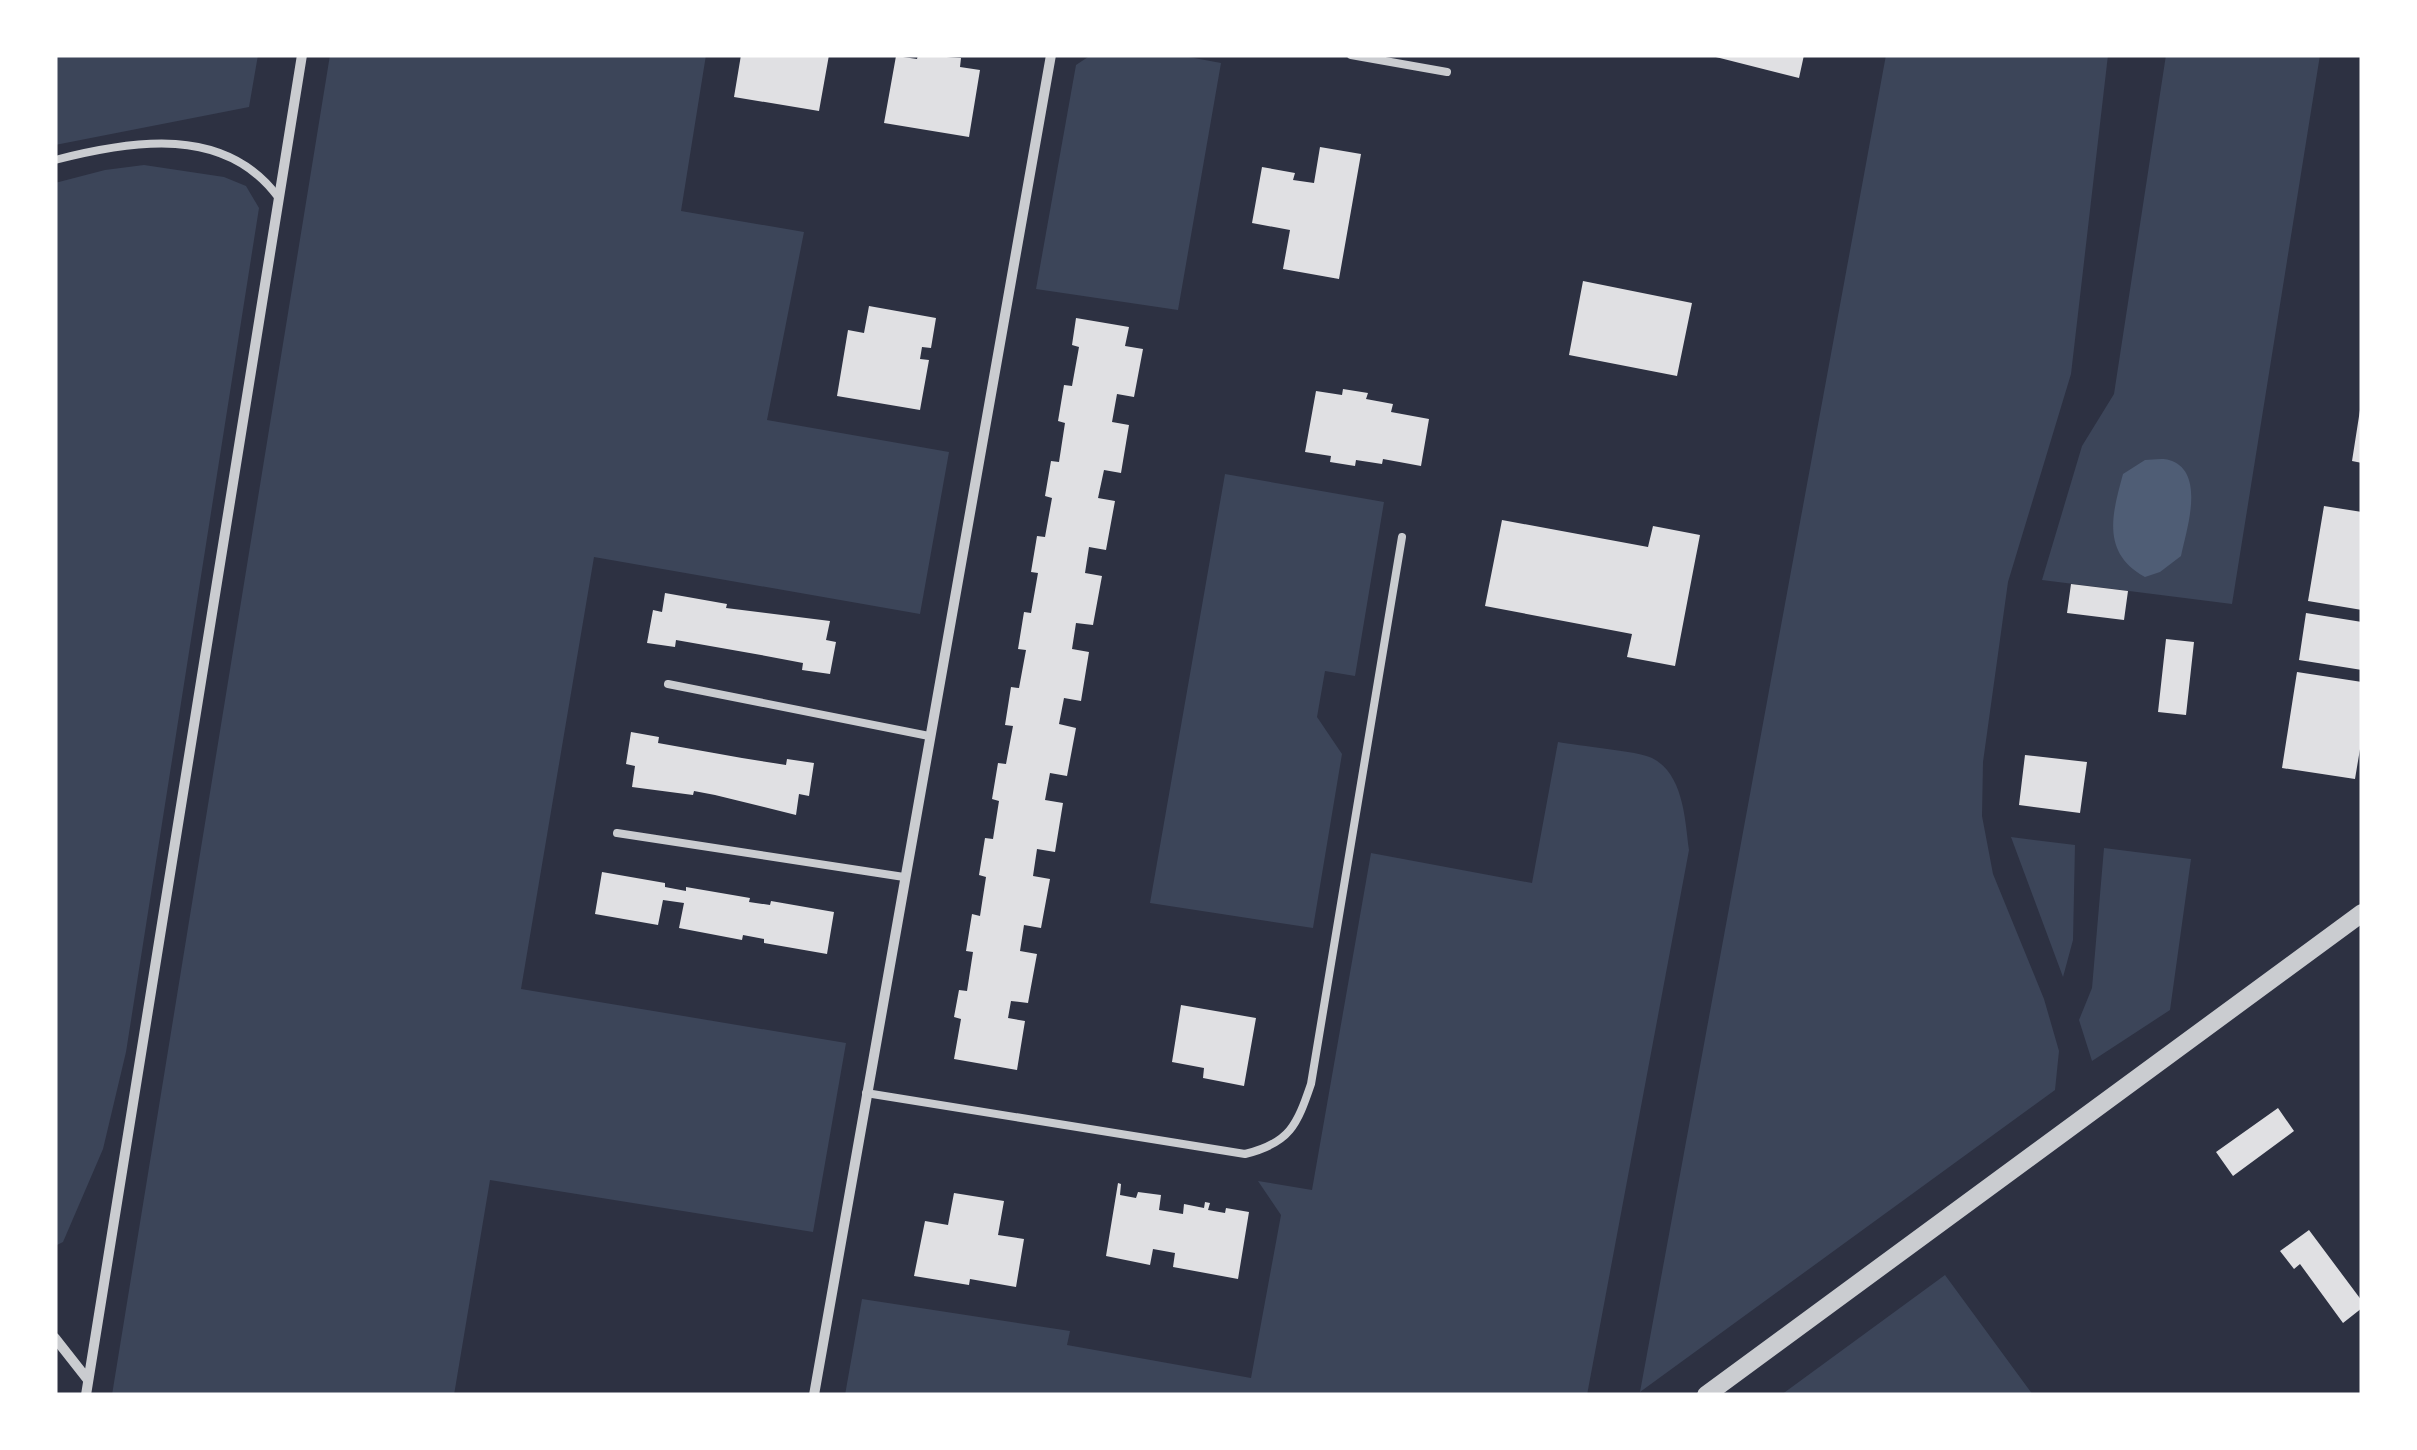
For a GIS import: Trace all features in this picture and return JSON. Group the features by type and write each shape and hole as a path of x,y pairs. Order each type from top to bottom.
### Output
{"street":[{"path":"86,1395 302,55"},
{"path":"814,1395 1051,55"},
{"path":"1706,1395 2362,914"},
{"path":"55,1338 88,1380"}],"lane":[{"path":"1351,55 1447,72"},
{"path":"55,160 103,148 162,143 209,149 236,157 264,178 278,197"},
{"path":"866,1093 1245,1154 1270,1148 1288,1132 1312,1084 1402,537"},
{"path":"668,684 928,736"},
{"path":"617,832 904,876"}],"shaded area":[{"path":"55,55 258,55 249,107 55,145"},
{"path":"330,55 706,55 681,211 804,232 767,420 949,452 920,614 594,557 521,989 846,1043 813,1232 490,1180 454,1395 112,1395"},
{"path":"1091,55 1178,55 1221,63 1178,310 1036,289 1076,65"},
{"path":"1886,55 2108,55 2071,374 2008,582 1983,762 1982,816 1993,874 2044,999 2059,1051 2055,1090 1640,1392"},
{"path":"2166,55 2320,55 2232,604 2042,580 2082,446 2114,394"},
{"path":"144,165 224,177 246,186 259,208 126,1052 103,1149 63,1242 55,1246 55,183"},
{"path":"2166,459 2181,466 2188,476 2191,503 2181,556 2160,572 2145,577 2121,556 2113,531 2123,474 2145,460"},
{"path":"1225,474 1384,502 1355,676 1325,671 1317,717 1342,754 1313,928 1150,903"},
{"path":"1558,742 1634,753 1663,765 1681,799 1689,850 1587,1395 845,1395 862,1299 1070,1331 1067,1345 1251,1378 1281,1215 1258,1181 1312,1190 1371,853 1532,883"},
{"path":"2011,837 2075,845 2073,940 2063,977"},
{"path":"2104,848 2191,859 2170,1010 2092,1061 2079,1020 2092,988"},
{"path":"1945,1275 2033,1395 1781,1395"}],"building":[{"path":"741,55 829,55 819,111 734,97"},
{"path":"918,55 961,58 960,67 980,70 969,137 884,123 896,56 917,59"},
{"path":"1708,55 1804,55 1799,78"},
{"path":"1320,147 1361,154 1339,279 1283,269 1290,230 1252,223 1262,167 1295,173 1293,180 1314,183"},
{"path":"1583,281 1692,303 1677,376 1569,355"},
{"path":"869,306 936,318 931,348 922,347 920,359 929,360 920,410 837,396 848,330 864,333"},
{"path":"1076,318 1129,327 1125,346 1143,349 1134,397 1117,394 1112,422 1129,425 1121,473 1104,470 1098,498 1115,501 1106,550 1089,547 1085,573 1102,576 1093,625 1076,623 1072,649 1089,652 1081,701 1064,698 1059,724 1076,728 1067,776 1050,773 1045,800 1063,803 1055,852 1037,849 1033,876 1050,879 1041,928 1024,925 1020,951 1037,954 1028,1003 1011,1001 1008,1018 1025,1021 1017,1070 954,1059 961,1019 954,1017 959,990 967,991 973,952 966,951 972,914 980,916 986,877 979,875 985,838 993,839 999,801 992,799 998,763 1006,764 1013,726 1005,725 1011,687 1019,688 1026,650 1018,649 1024,612 1031,613 1038,573 1031,572 1037,536 1045,537 1052,498 1045,496 1051,461 1059,462 1065,423 1058,421 1064,385 1072,386 1079,347 1072,345"},
{"path":"1343,389 1368,393 1366,399 1393,404 1391,412 1429,419 1421,466 1383,459 1382,464 1356,460 1355,466 1330,462 1331,456 1305,452 1316,391 1342,395"},
{"path":"2362,410 2362,463 2352,461"},
{"path":"2324,506 2362,512 2362,610 2308,601"},
{"path":"1502,520 1648,547 1653,526 1700,535 1675,666 1627,657 1632,634 1485,606"},
{"path":"2071,584 2128,591 2124,620 2067,613"},
{"path":"665,593 727,604 726,608 830,621 826,640 836,642 830,674 802,670 803,663 676,640 675,647 647,643 653,610 662,612"},
{"path":"2306,613 2362,622 2362,670 2299,660"},
{"path":"2166,639 2194,642 2186,715 2158,712"},
{"path":"2297,672 2362,682 2362,737 2355,779 2282,768"},
{"path":"631,732 659,737 658,743 742,758 786,765 787,759 814,763 809,796 799,794 796,815 694,791 693,795 632,787 635,766 626,764"},
{"path":"2025,755 2087,762 2080,813 2019,805"},
{"path":"602,872 665,883 665,887 686,891 686,887 750,898 749,902 770,905 771,901 834,912 827,954 764,943 764,939 743,935 742,940 679,928 684,903 663,900 658,925 595,914"},
{"path":"1181,1005 1256,1018 1244,1086 1203,1078 1204,1068 1172,1062"},
{"path":"2278,1108 2294,1131 2233,1176 2216,1152"},
{"path":"1118,1183 1120,1195 1161,1195 1159,1210 1183,1214 1184,1204 1204,1208 1205,1202 1210,1203 1208,1210 1249,1212 1238,1279 1173,1267 1175,1253 1153,1249 1150,1265 1106,1256"},
{"path":"954,1193 1004,1201 998,1235 1024,1239 1016,1287 970,1279 969,1285 914,1276 925,1221 948,1225"},
{"path":"2309,1230 2362,1301 2362,1308 2343,1323 2300,1264 2294,1269 2280,1251"}]}
